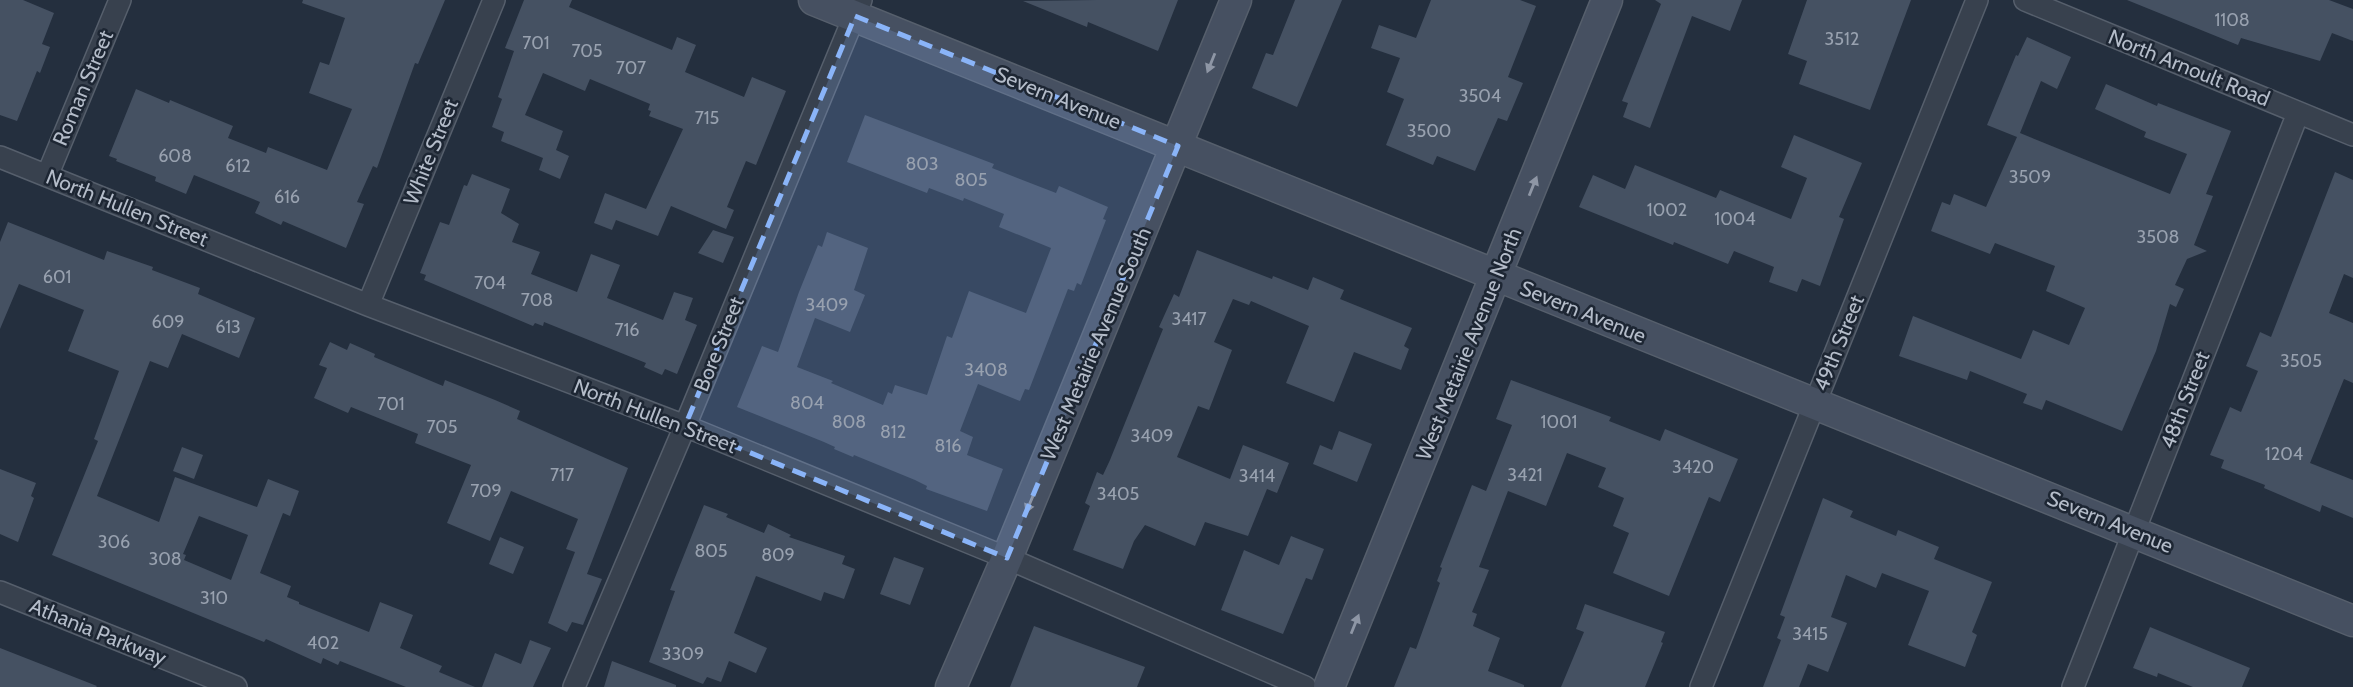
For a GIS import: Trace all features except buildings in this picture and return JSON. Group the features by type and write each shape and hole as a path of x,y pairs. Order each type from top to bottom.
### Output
{"street":[{"name":"Roman Street","path":"47,176 120,0"},
{"name":"White Street","path":"369,305 494,0"},
{"name":"Severn Avenue","path":"814,0 858,8 1178,146 1496,277 2353,621"},
{"name":"West Metairie Avenue South","path":"951,687 1178,146 1236,0"},
{"name":"West Metairie Avenue North","path":"1329,687 1606,0"},
{"name":"49th Street","path":"1701,687 1977,0"},
{"name":"North Arnoult Road","path":"2025,0 2353,135"},
{"name":"Bore Street","path":"574,687 858,8"},
{"name":"48th Street","path":"2073,687 2298,113"},
{"name":"North Hullen Street","path":"0,157 369,305 685,426 1007,558 1305,687"},
{"name":"Athania Parkway","path":"0,592 236,687"}],"highlighted area":[{"path":"855,16 1178,146 1007,558 685,426"}]}
